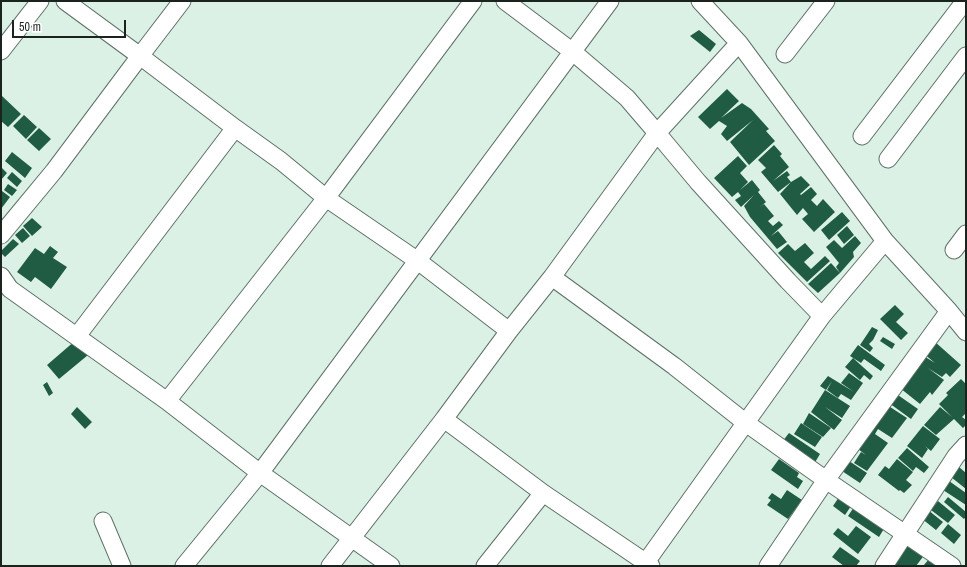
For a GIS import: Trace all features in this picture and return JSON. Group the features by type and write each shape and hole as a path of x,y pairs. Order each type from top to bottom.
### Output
{"street":[{"path":"1,51 40,1"},
{"path":"65,1 281,161 326,198 418,261 509,330"},
{"path":"1,235 54,171 182,1"},
{"path":"167,401 326,198 473,1"},
{"path":"505,1 573,52 627,98 698,182 822,316"},
{"path":"184,566 260,473 610,1"},
{"path":"700,1 738,43 885,241 949,311 966,332"},
{"path":"785,54 826,1"},
{"path":"862,136 965,1"},
{"path":"330,566 444,419 509,330 552,277 657,133 738,43"},
{"path":"888,159 966,56"},
{"path":"77,336 235,128"},
{"path":"954,250 966,234"},
{"path":"444,419 543,493 649,564 746,422 822,316 885,241"},
{"path":"1,276 10,289 167,401 260,473 391,566"},
{"path":"552,277 826,480 952,566"},
{"path":"768,566 826,480 949,311"},
{"path":"884,566 956,456 966,445"},
{"path":"485,566 543,493"},
{"path":"103,521 122,566"}],"building":[{"path":"699,30 716,44 710,52 690,36"},
{"path":"727,89 739,101 721,118 742,103 751,109 769,129 766,131 775,141 749,165 730,142 753,120 727,141 721,134 727,126 719,121 710,129 698,117"},
{"path":"1,95 21,114 8,127 1,121"},
{"path":"24,115 37,127 26,139 13,126"},
{"path":"39,128 51,139 39,151 27,140"},
{"path":"774,145 782,154 780,156 789,167 773,181 787,171 790,175 787,177 791,182 778,192 761,172 766,168 758,160"},
{"path":"12,152 32,168 25,178 5,161"},
{"path":"738,156 747,166 740,173 748,182 740,190 752,180 760,190 758,192 766,202 760,207 764,204 774,216 768,221 773,226 779,221 783,225 771,236 778,231 787,242 777,249 750,217 744,206 754,195 741,207 735,200 741,196 738,192 732,197 714,178"},
{"path":"1,167 7,173 1,180"},
{"path":"12,172 22,181 17,187 7,178"},
{"path":"801,176 810,185 800,194 801,195 811,187 817,194 811,200 817,206 823,199 835,212 814,232 802,219 808,214 803,208 797,215 780,194 791,182"},
{"path":"8,184 17,190 12,196 4,190"},
{"path":"2,191 10,197 1,209 1,192"},
{"path":"842,212 850,221 829,240 821,230"},
{"path":"32,218 42,227 32,236 23,226"},
{"path":"847,226 854,235 844,244 837,235"},
{"path":"23,228 30,236 22,243 15,235"},
{"path":"855,236 861,243 853,252 854,257 840,273 836,267 839,263 826,247 834,240 842,248"},
{"path":"13,239 19,244 5,257 1,251"},
{"path":"805,243 814,253 804,262 811,269 825,256 830,261 807,282 778,253 788,244 795,251"},
{"path":"50,246 58,252 53,258 67,267 51,289 35,277 31,282 17,272 35,248 44,254"},
{"path":"831,263 840,273 818,293 808,284"},
{"path":"895,305 904,314 896,322 908,333 901,340 880,319"},
{"path":"872,327 878,330 873,340 869,344 873,348 870,352 860,345"},
{"path":"883,337 895,344 892,349 880,341"},
{"path":"76,340 88,355 59,379 47,365"},
{"path":"934,341 961,365 950,377 946,373 942,377 928,368 944,380 932,395 930,392 920,404 900,388 919,353 935,363 923,353"},
{"path":"858,345 885,365 881,371 864,359 861,363 850,356"},
{"path":"853,358 873,376 870,380 864,375 860,380 845,367"},
{"path":"849,373 863,383 851,400 841,394 838,398 827,390 832,381 826,390 820,386 828,376 854,392 841,383"},
{"path":"961,379 966,384 966,415 965,414 962,417 966,420 966,425 963,428 954,419 936,435 924,425 940,407 952,417 939,404 948,395 946,393"},
{"path":"47,382 53,393 49,396 43,385"},
{"path":"825,390 850,406 842,418 825,407 842,420 834,430 811,412"},
{"path":"895,393 918,409 911,419 889,403"},
{"path":"884,403 907,418 892,438 878,429 875,434 888,443 867,471 854,463 861,452 866,455 854,446"},
{"path":"77,407 92,422 85,429 71,414"},
{"path":"809,413 831,428 823,437 803,424"},
{"path":"801,423 822,437 815,447 794,434"},
{"path":"923,426 940,439 931,451 925,446 928,449 922,458 907,446"},
{"path":"789,433 820,454 814,464 782,442"},
{"path":"907,448 929,467 924,473 916,467 913,471 898,458"},
{"path":"779,459 799,473 797,477 803,481 798,489 771,470"},
{"path":"897,459 913,472 906,480 912,485 904,493 900,490 899,491 878,475 885,466 889,469"},
{"path":"849,461 867,473 860,483 842,471"},
{"path":"959,467 966,473 966,489 951,477"},
{"path":"949,481 966,493 966,505 943,490"},
{"path":"787,490 802,500 788,519 767,505 771,500 768,498 772,493 781,499"},
{"path":"839,497 851,506 845,515 833,506"},
{"path":"948,497 966,512 966,517 964,519 944,502"},
{"path":"938,501 955,515 948,523 931,510"},
{"path":"854,507 885,527 879,537 848,516"},
{"path":"928,510 943,522 936,530 921,518"},
{"path":"948,524 961,535 954,544 941,533"},
{"path":"856,526 871,537 858,554 833,534 838,528 848,536"},
{"path":"906,541 925,554 916,566 894,566"},
{"path":"840,547 860,561 856,566 844,566 832,557"},
{"path":"930,558 939,566 923,566"}]}
